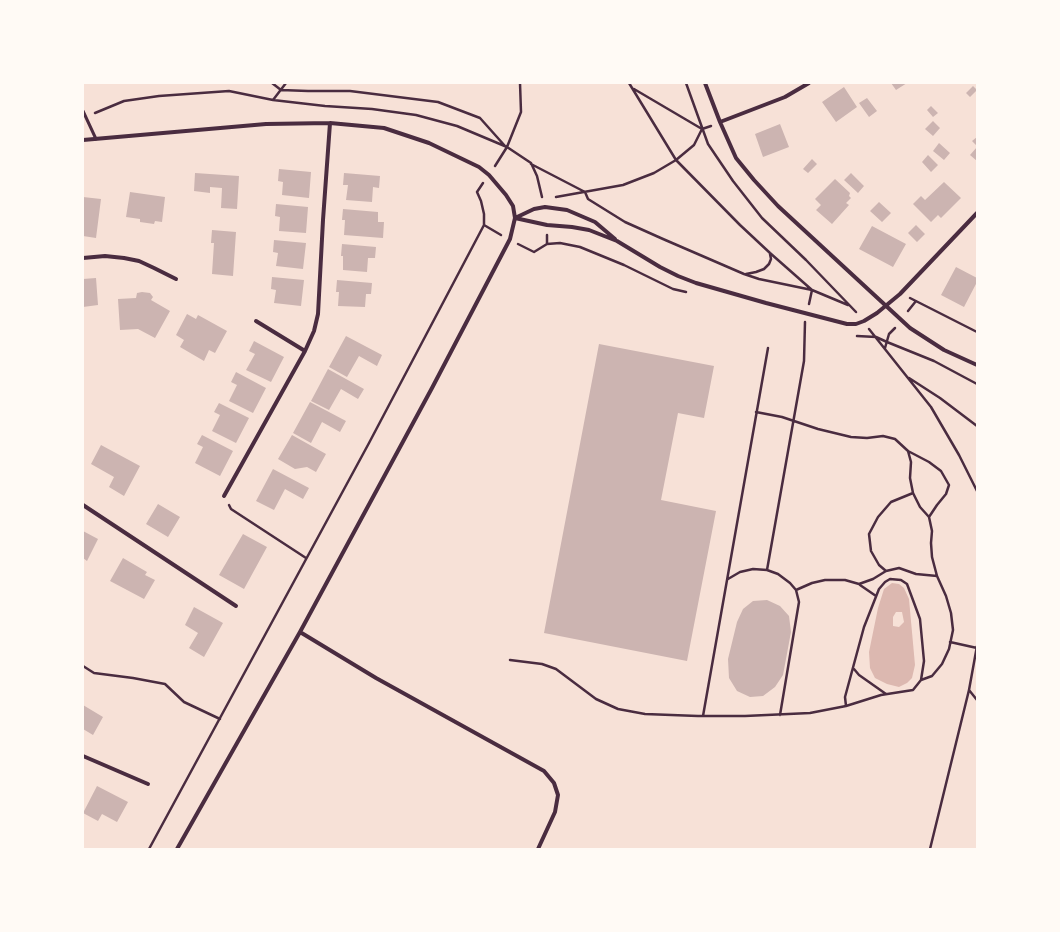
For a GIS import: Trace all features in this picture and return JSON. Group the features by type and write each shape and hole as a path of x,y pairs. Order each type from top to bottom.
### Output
{"street":[{"path":"705,83 736,158 754,180 784,211 910,328 944,350 977,365"},
{"path":"720,122 785,98 809,83"},
{"path":"83,140 266,124 360,125 384,128 429,143 479,168 489,175 506,195 513,206 515,218 510,239 425,402 300,632 177,849"},
{"path":"224,496 305,351 314,331 318,314 330,124"},
{"path":"515,218 534,209 545,208 567,210 595,222 617,241 678,276 696,283 766,303 846,324 856,324 864,321 876,313 900,294 977,213"},
{"path":"515,218 547,225 589,230 617,241"},
{"path":"83,258 105,256 124,258 154,268 176,279"},
{"path":"256,321 305,351"},
{"path":"83,505 236,606"},
{"path":"300,632 376,678 544,771 554,783 558,795 555,812 538,849"},
{"path":"83,756 148,784"}],"lane":[{"path":"83,111 96,139"}],"path":[{"path":"272,83 281,90 350,91 438,102 480,118 507,147"},
{"path":"273,100 286,83"},
{"path":"149,849 484,225 484,214 477,192 507,147 521,112 520,83"},
{"path":"629,83 676,160 740,225 812,290"},
{"path":"686,83 708,144 733,181 762,218 864,321 930,407 959,455 977,491"},
{"path":"632,88 702,129"},
{"path":"86,116 124,101 159,96 229,91 273,100 325,106 372,109 416,115 457,126 507,147"},
{"path":"564,196 623,185 654,173 676,160 694,145 702,129"},
{"path":"531,163 585,192 588,199 624,222 744,274 759,279 812,290 850,306"},
{"path":"744,274 764,269 769,264 771,259 770,253"},
{"path":"808,306 812,290"},
{"path":"900,294 977,332"},
{"path":"767,570 804,361 804,323"},
{"path":"703,716 768,348"},
{"path":"907,376 940,398 977,426"},
{"path":"756,412 851,437 867,438 883,436 895,439 908,451 929,462 941,471 949,485 946,494 936,505 929,517"},
{"path":"908,451 911,462 910,478 913,493 920,507 929,517 932,532 930,543 932,557 937,576 946,596 951,613 953,630 949,649 942,664 932,676 921,680"},
{"path":"886,571 879,565 871,551 869,534 878,517 891,502 913,493"},
{"path":"224,496 231,509 306,558"},
{"path":"859,584 873,579 886,571 899,568 916,574 937,576"},
{"path":"727,580 740,572 753,569 767,570 778,574 790,583 796,590 799,602 780,714"},
{"path":"510,660 542,664 556,668 596,698 618,709 645,714 703,716 810,713 846,706 886,694 913,690 921,680 924,661 920,619 907,584 901,580 890,579 884,582 879,589 864,627 854,669 845,697 846,706"},
{"path":"796,590 812,583 825,580 845,580 859,584 876,596"},
{"path":"930,849 969,690 977,647 950,642"},
{"path":"83,666 94,673 165,684 184,702 220,719"},
{"path":"854,669 859,675 886,694"},
{"path":"969,690 977,700"}],"shaded area":[{"path":"892,583 899,584 904,588 909,599 915,665 912,678 907,683 899,687 887,684 875,678 870,668 869,652 878,608 884,589","holes":["896,612 902,612 904,622 899,627 893,626 893,617"]}],"building":[{"path":"891,83 907,83 896,90"},
{"path":"973,86 977,90 970,97 966,93"},
{"path":"844,87 857,107 836,122 822,102"},
{"path":"867,98 877,111 869,117 859,103"},
{"path":"931,106 938,113 933,117 927,110"},
{"path":"933,121 940,128 933,136 925,129"},
{"path":"780,124 789,147 763,157 755,134"},
{"path":"977,137 977,146 972,141"},
{"path":"939,143 950,153 944,160 933,151"},
{"path":"977,147 977,161 970,155"},
{"path":"928,155 938,165 931,172 922,162"},
{"path":"812,159 817,164 808,173 803,169"},
{"path":"279,169 311,172 309,198 282,195 283,182 278,181"},
{"path":"195,173 239,176 237,209 221,208 222,188 210,187 210,193 194,191"},
{"path":"344,173 380,176 379,188 373,187 372,202 346,200 348,185 343,185"},
{"path":"851,173 864,186 858,193 844,180"},
{"path":"835,179 850,193 849,196 851,198 846,203 849,205 832,224 816,210 821,205 815,199"},
{"path":"944,182 961,198 941,218 938,215 931,222 913,204 921,196 925,200"},
{"path":"130,192 165,197 162,222 155,221 154,224 140,222 140,219 126,217"},
{"path":"83,197 101,199 96,238 83,236"},
{"path":"879,202 891,213 882,222 870,211"},
{"path":"276,204 308,207 306,233 279,231 280,217 275,216"},
{"path":"343,209 378,212 378,222 384,222 383,238 344,235 345,220 342,220"},
{"path":"916,225 925,234 917,242 908,233"},
{"path":"872,226 906,244 893,267 859,249"},
{"path":"212,230 236,232 233,276 212,274 214,243 211,243"},
{"path":"274,240 306,243 303,269 276,266 278,253 273,252"},
{"path":"342,244 376,247 375,258 368,258 367,272 343,270 343,256 341,256"},
{"path":"956,267 977,278 977,282 964,307 941,295"},
{"path":"272,277 304,280 301,306 274,303 276,290 271,289"},
{"path":"96,278 98,305 83,307 83,279"},
{"path":"337,280 372,283 371,294 366,294 365,307 338,306 339,292 336,292"},
{"path":"137,293 150,293 153,297 151,300 170,311 155,338 138,329 120,330 118,299 136,298"},
{"path":"187,314 196,319 198,315 227,331 215,353 209,350 204,361 180,347 184,340 176,335"},
{"path":"346,336 382,355 377,366 359,356 347,377 329,367"},
{"path":"254,341 284,357 271,382 246,370 255,354 249,351"},
{"path":"599,344 714,366 704,418 678,413 661,500 716,511 687,661 544,633"},
{"path":"328,369 364,389 358,399 341,389 329,410 311,401"},
{"path":"236,372 266,388 253,413 229,401 237,385 231,382"},
{"path":"310,402 346,421 340,432 322,422 311,443 293,433"},
{"path":"219,403 249,418 236,443 212,431 220,415 214,412"},
{"path":"202,435 233,451 220,476 195,463 203,447 197,444"},
{"path":"292,435 326,454 316,472 307,467 295,469 278,459"},
{"path":"101,445 140,466 124,496 109,487 114,477 91,464"},
{"path":"273,469 309,488 303,499 285,489 274,510 256,501"},
{"path":"158,504 180,517 168,537 146,524"},
{"path":"83,531 98,539 87,561 83,558"},
{"path":"243,534 267,547 244,589 219,575"},
{"path":"123,558 147,572 145,575 155,580 144,599 110,581"},
{"path":"767,600 780,606 789,616 791,632 783,675 775,687 763,696 750,697 737,691 729,678 728,659 737,622 743,609 753,601"},
{"path":"194,607 223,623 204,657 189,648 198,633 185,625"},
{"path":"83,705 103,717 93,735 83,729"},
{"path":"97,786 128,802 117,822 102,814 98,821 83,813"}]}
